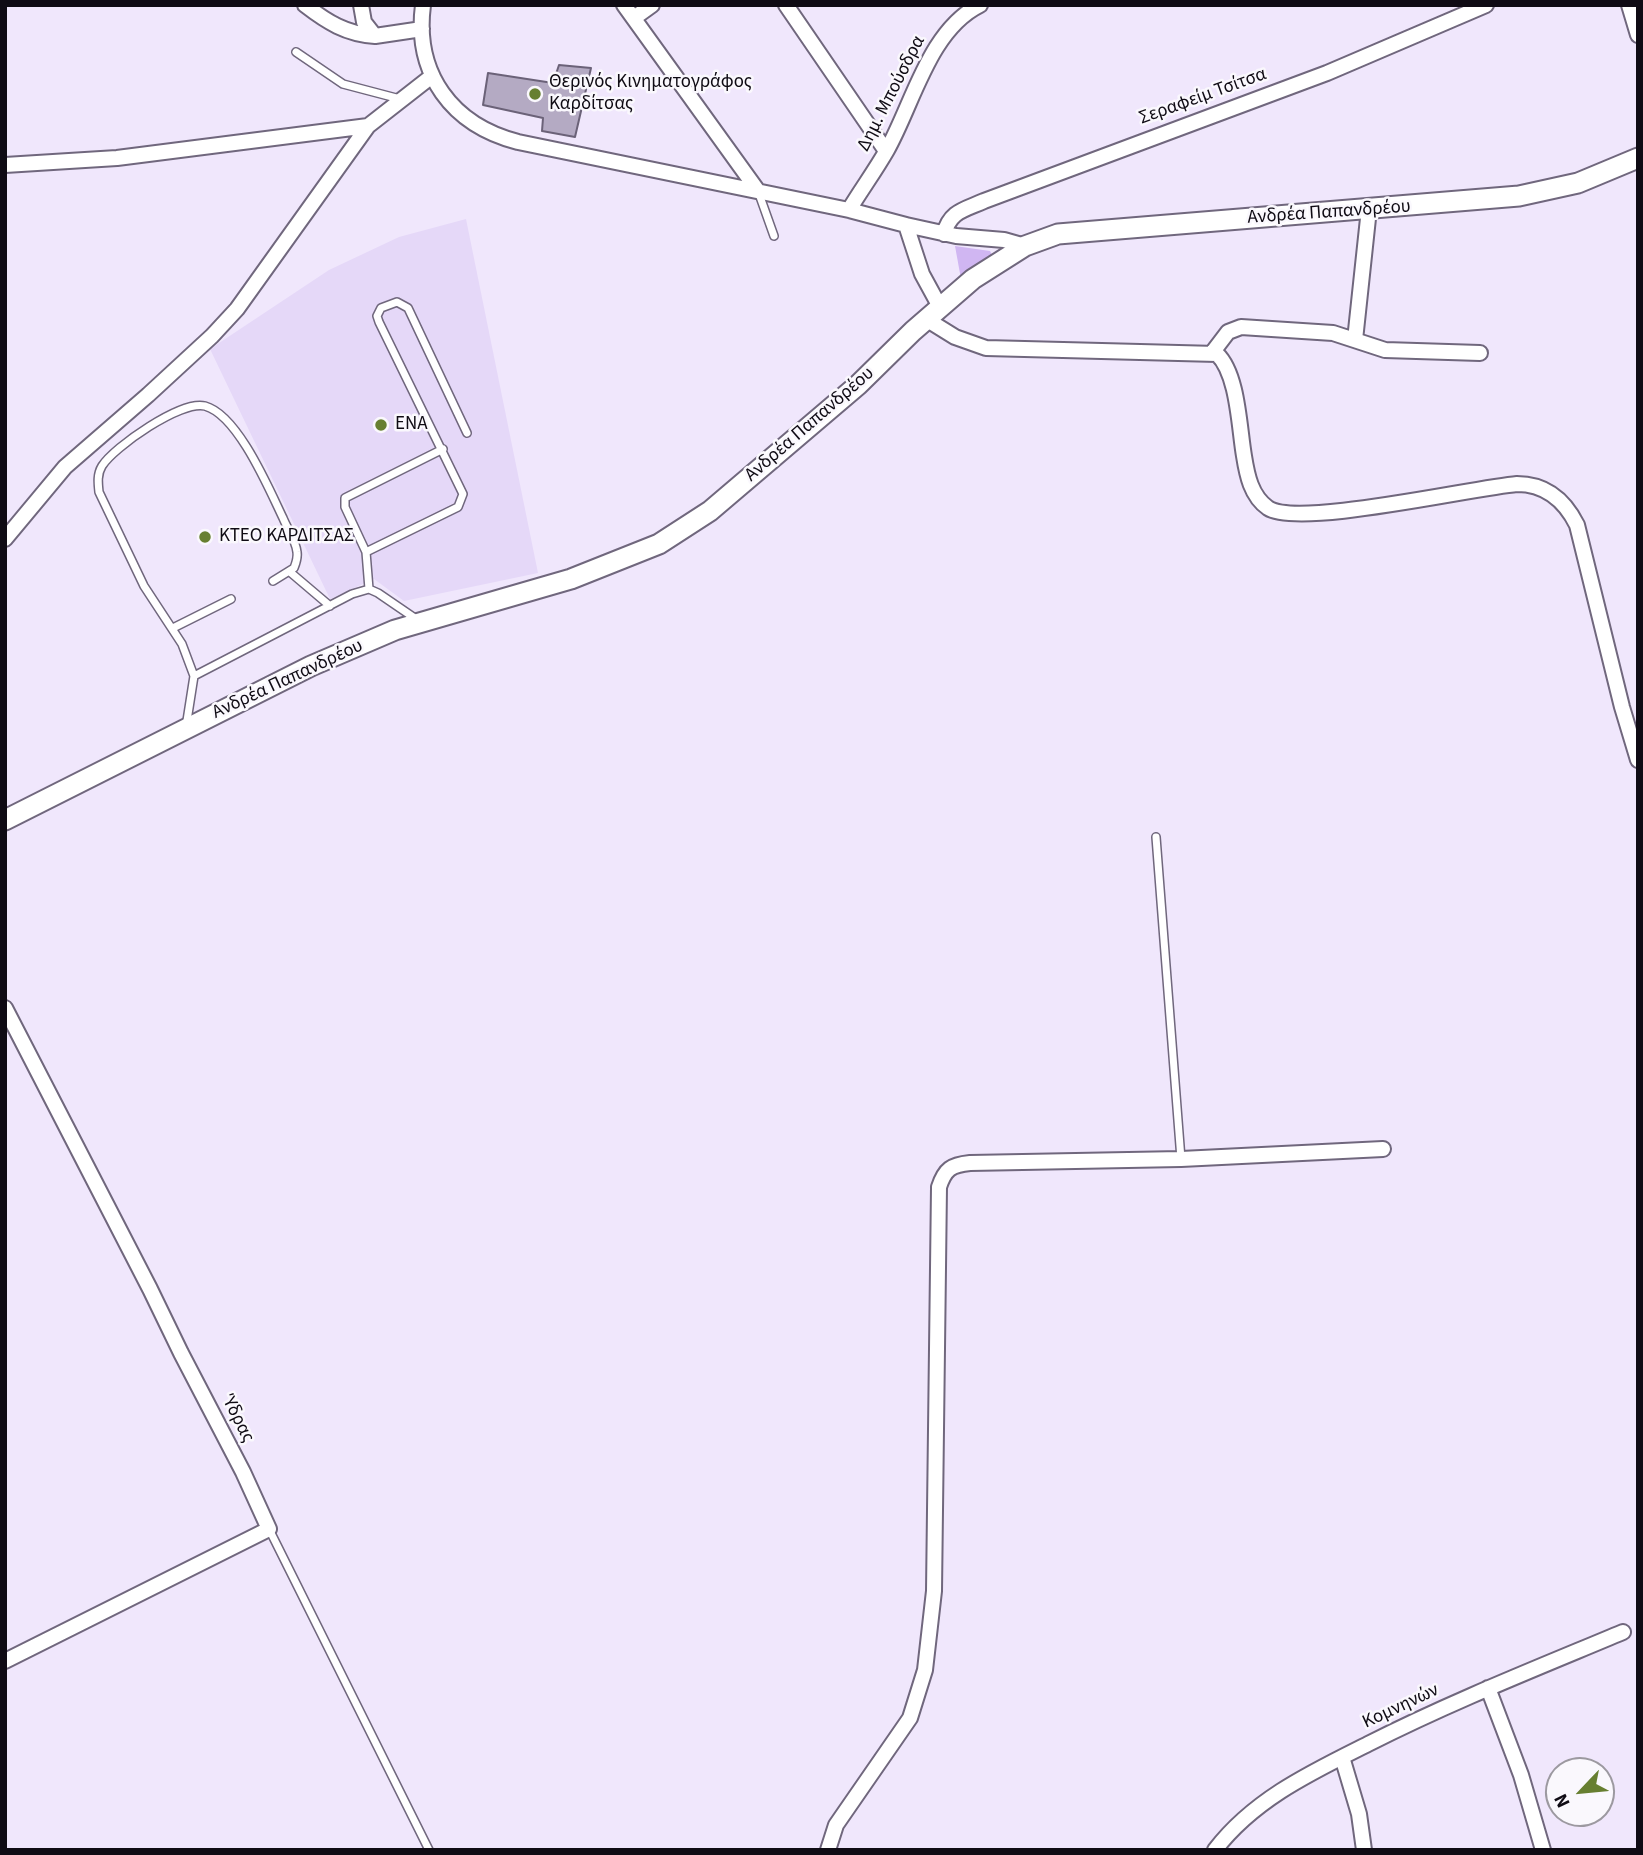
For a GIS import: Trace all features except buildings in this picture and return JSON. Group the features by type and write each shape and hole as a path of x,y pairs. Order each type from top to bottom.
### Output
{"main road":[{"name":"Ανδρέα Παπανδρέου","path":"5,820 311,666 420,622 571,579 622,560 680,532 710,511 847,394 973,279 1025,246 1058,234 1462,202 1543,193 1578,183 1638,158"}],"street":[{"path":"305,5 345,31 375,36 422,29"},
{"path":"360,5 364,22 375,36"},
{"path":"423,5 422,29 426,56 432,76 444,97 459,114 501,138 849,210 944,234 1004,240 1025,246"},
{"path":"624,5 758,191"},
{"path":"634,19 652,5"},
{"name":"Δημ. Μπούσδρα","path":"849,210 886,151 937,47 952,25 980,5"},
{"name":"Σεραφείμ Τσίτσα","path":"944,234 947,221 972,206 1139,141 1327,73 1486,5"},
{"path":"1629,5 1638,35"},
{"path":"791,7 886,151"},
{"path":"5,539 65,467 176,370 237,309 368,126 432,76"},
{"path":"5,165 129,157 368,126"},
{"path":"1355,340 1369,209"},
{"path":"906,226 933,313 955,337 986,348 1212,352 1221,358 1231,376 1250,482 1258,498 1275,512 1308,515 1517,484 1543,489 1558,498 1569,509 1577,525 1622,707 1638,760"},
{"path":"1212,352 1225,335 1241,327 1333,333 1385,350 1480,353"},
{"name":"Ύδρας","path":"5,1008 150,1289 269,1529"},
{"path":"828,1850 836,1825 909,1718 925,1670 934,1591 939,1187 944,1173 953,1165 970,1163 1181,1159 1383,1149"},
{"path":"5,1661 269,1529"},
{"name":"Κομνηνών","path":"1215,1850 1252,1811 1299,1779 1488,1688 1623,1632"},
{"path":"1488,1688 1521,1775 1543,1850"},
{"path":"1342,1757 1359,1814 1364,1850"}],"lane":[{"path":"296,52 343,84 400,99"},
{"path":"758,191 774,236"},
{"path":"366,552 461,503 463,494 379,322 377,316 381,308 397,302 408,308 467,433"},
{"path":"186,729 194,676 173,628 144,586 103,503 99,492 100,468 120,448 177,411 192,406 207,407 222,416 248,447 297,549 296,562 290,572 272,581"},
{"path":"369,590 366,552 345,507 345,498 443,449"},
{"path":"290,572 330,606"},
{"path":"194,676 352,594 369,590 377,593 420,622"},
{"path":"173,628 231,599"},
{"path":"1156,837 1181,1159"},
{"name":"Ύδρας","path":"269,1529 429,1850"}],"shaded area":[{"path":"466,219 538,573 404,601 374,579 330,599 210,349 329,270 399,237"},
{"path":"955,246 990,251 993,257 961,279"}],"place":[{"name":"Θερινός Κινηματογράφος Καρδίτσας","path":"535,94"},
{"name":"ΕΝΑ","path":"381,425"},
{"name":"ΚΤΕΟ ΚΑΡΔΙΤΣΑΣ","path":"205,537"}]}
